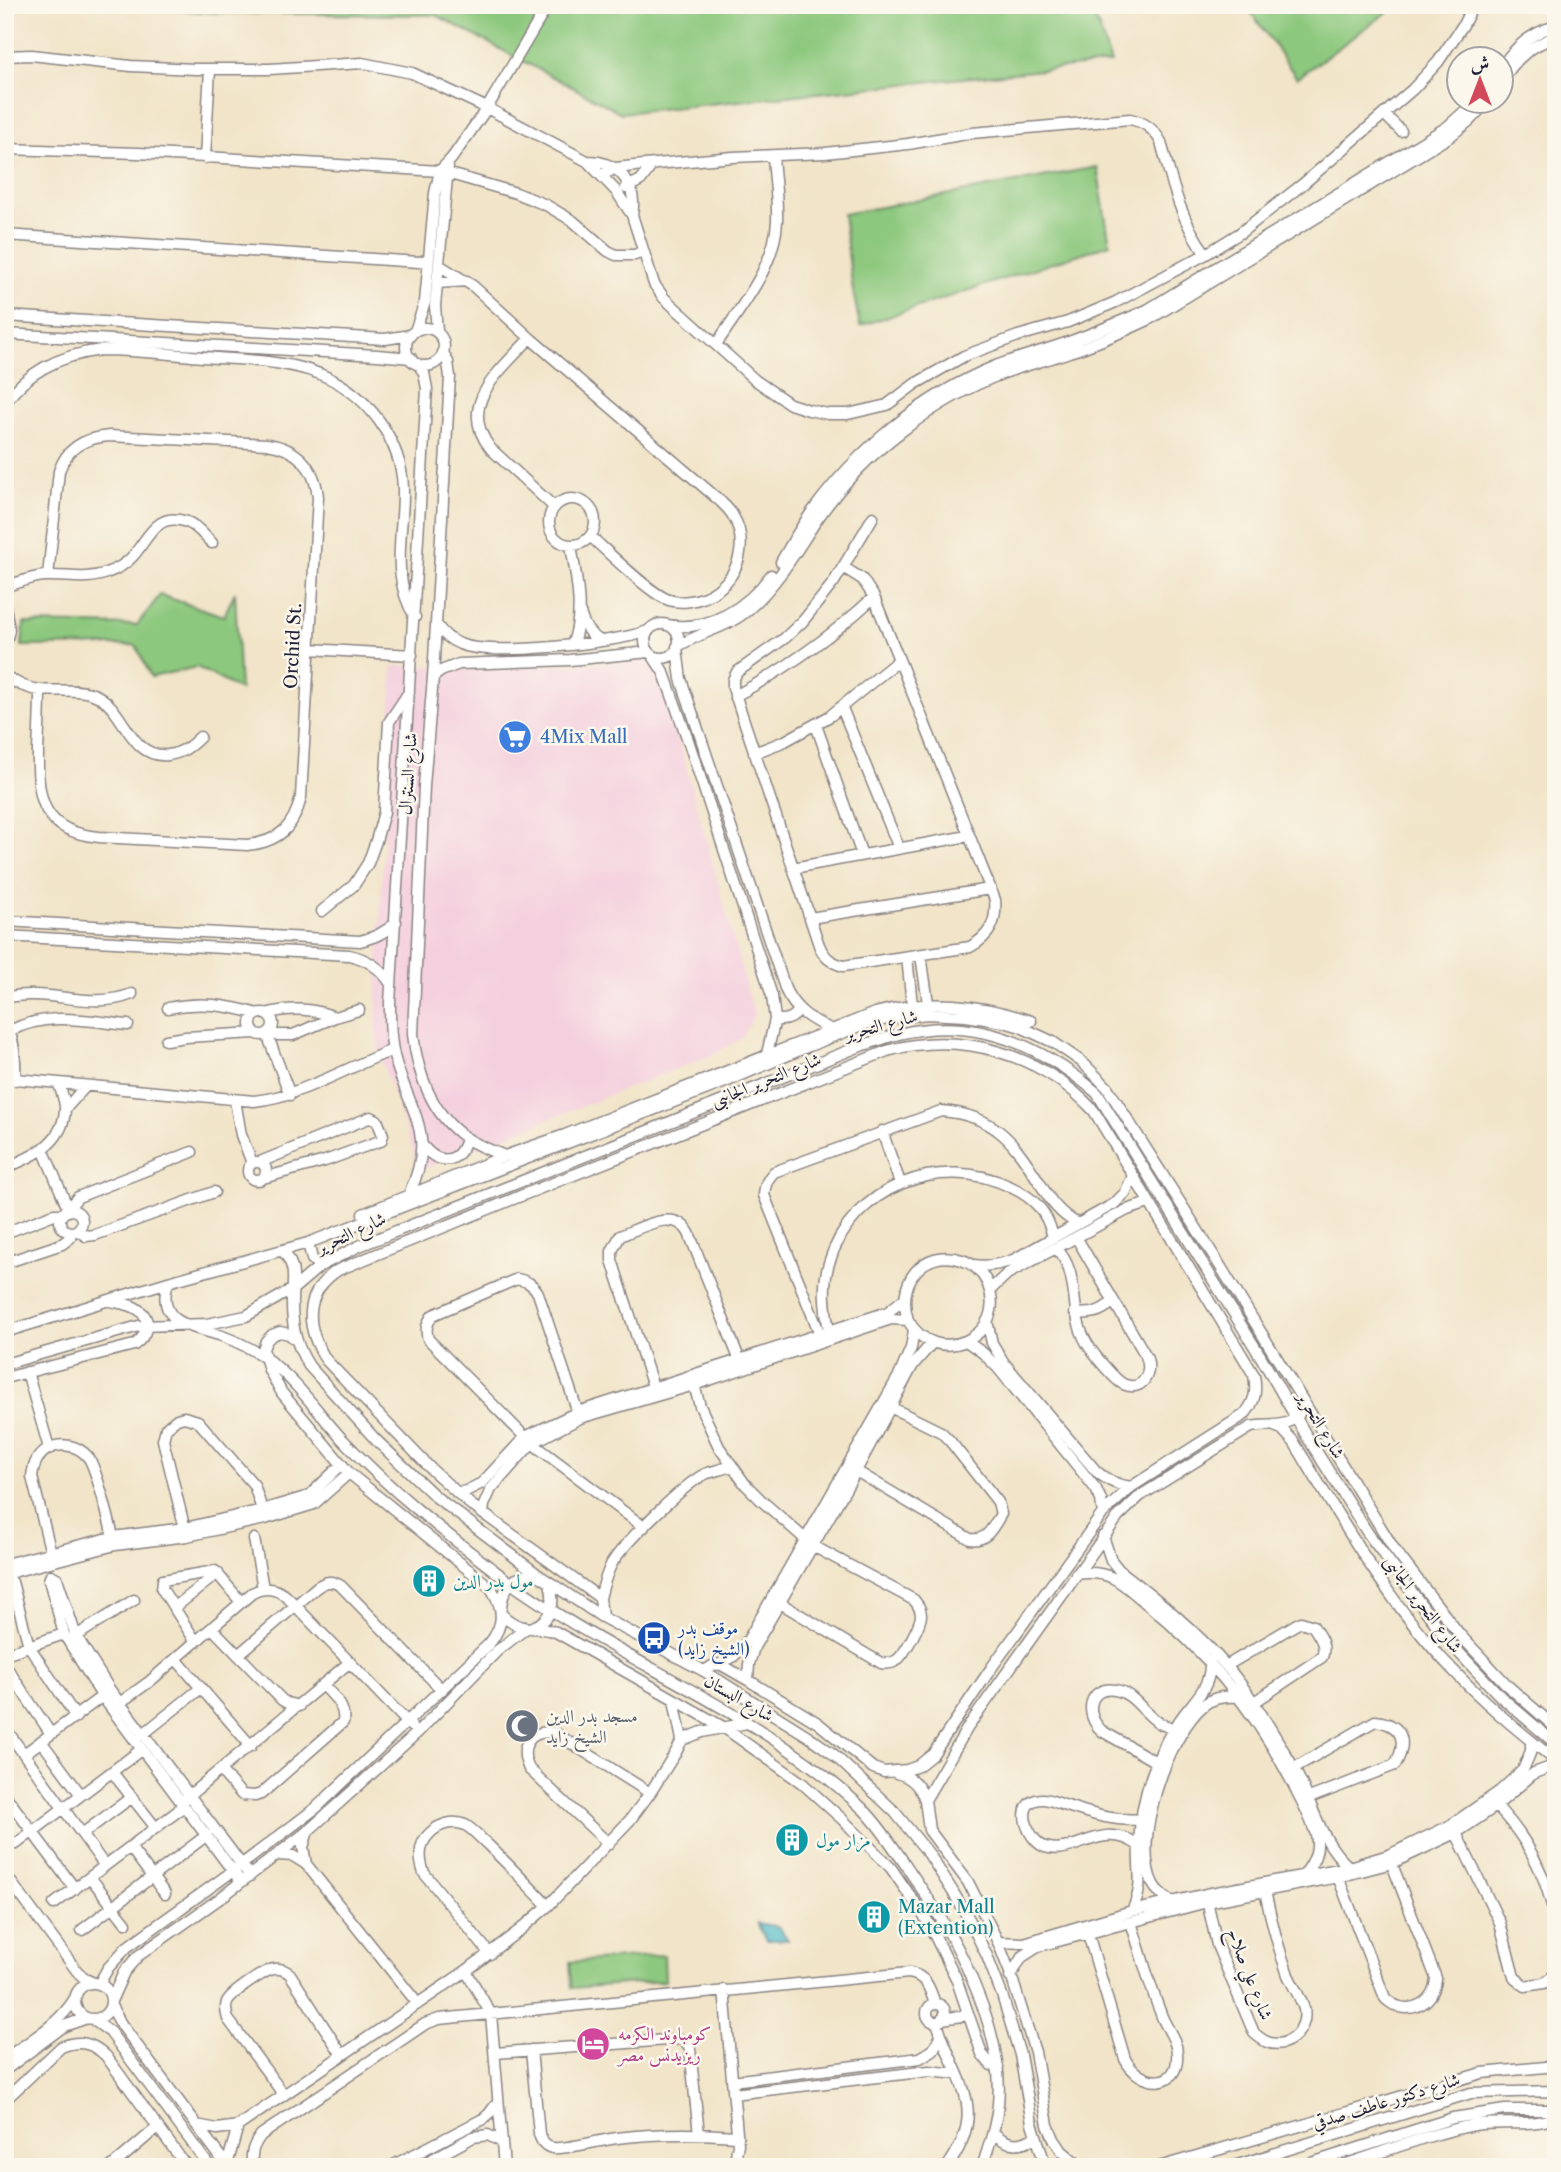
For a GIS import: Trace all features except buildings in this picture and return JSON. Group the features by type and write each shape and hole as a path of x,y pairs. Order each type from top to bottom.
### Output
{"street":[{"path":"414,361 407,344 425,302 445,169 486,108 548,5"},
{"path":"5,55 210,69 270,69 362,63 412,73 587,160 616,191 632,215 654,284 664,298 755,380 790,404 828,414 848,414 887,405 915,384 964,356 1018,336 1068,322 1116,302 1206,254 1272,210 1413,89 1438,62 1473,5"},
{"path":"1516,50 1536,33 1556,26"},
{"path":"1516,61 1529,49 1556,37"},
{"path":"205,158 210,69"},
{"path":"1384,114 1401,131"},
{"path":"433,677 450,667 480,664 556,661 606,655 651,654 658,658 669,656 696,636 728,625 750,609 784,570 844,485 878,451 924,415 1002,374 1110,338 1148,320 1447,127 1459,116"},
{"path":"436,624 459,644 480,648 572,645 630,637 660,624 691,627 722,617 743,604 766,582 812,512 849,468 891,429 930,401 990,369 1105,329 1147,310 1247,256 1449,137 1474,116"},
{"path":"602,175 616,168 706,159 867,149 972,133 1123,119 1138,121 1156,133 1180,210 1195,240 1206,254"},
{"path":"5,149 445,169 546,205 573,221 616,255 635,255 643,251"},
{"path":"716,345 760,276 772,250 777,222 773,156"},
{"path":"587,160 607,163 622,173 631,187 632,215"},
{"path":"616,191 631,187 641,180 652,165"},
{"path":"5,235 429,264 467,281 727,507 736,523 741,546 733,574 723,586 698,600 683,602 670,601 655,593 590,536"},
{"path":"6,334 377,355 424,365 436,363 443,353 443,339 436,326 437,283 429,264"},
{"path":"437,283 467,281"},
{"path":"5,316 385,339 436,326"},
{"path":"420,318 436,326"},
{"path":"190,344 191,327"},
{"path":"222,346 223,328"},
{"path":"530,338 483,393 478,423 485,442 491,449 554,508"},
{"path":"268,349 268,362"},
{"path":"5,402 37,371 84,352 117,350 268,362 307,368 335,381 360,398 373,413 385,429 400,466 403,485 399,579 407,605 415,617"},
{"name":"شارع السنترال","path":"443,353 450,372 433,677 424,786 413,1034 418,1064 443,1118 466,1138 505,1156"},
{"name":"شارع السنترال","path":"409,1194 420,1167 423,1146 393,1050 390,1027 427,388 427,381 414,361"},
{"name":"Orchid St.","path":"40,691 39,794 44,807 64,827 76,833 99,837 247,845 258,844 281,834 295,818 302,796 317,486 313,475 299,456 279,446 132,437 98,437 80,443 65,456 59,471 48,576"},
{"path":"573,499 586,504 591,509 595,523 590,536 581,543 571,545 559,541 550,530 550,515 554,508 559,503 573,499"},
{"path":"843,566 862,579 874,597 995,900 994,923 981,941 970,947 843,966 826,958 821,950 733,688 737,672 785,638 826,593 873,517"},
{"path":"7,588 29,578 78,578 108,573 133,557 149,533 160,524 173,520 187,523 199,530 212,543"},
{"path":"571,545 579,610 572,645"},
{"path":"417,557 440,557"},
{"path":"735,696 807,653 874,597"},
{"path":"5,606 9,630 5,646"},
{"path":"579,610 588,630 600,641 608,644 610,648 606,655"},
{"path":"667,625 678,637 681,679 786,991 799,1010 811,1020 830,1028"},
{"path":"648,631 645,646 664,673 772,996 775,1019 766,1054"},
{"path":"480,648 476,656 480,664"},
{"path":"310,649 412,655"},
{"path":"754,752 785,741 816,725 842,708 899,660"},
{"path":"6,676 18,684 40,691 79,691 101,697 117,712 137,744 149,752 177,754 190,748 200,737"},
{"path":"322,911 354,885 368,863 384,812 389,722 408,692"},
{"path":"842,708 899,848"},
{"path":"816,725 862,855"},
{"path":"689,743 701,738"},
{"path":"386,781 403,782"},
{"path":"793,867 968,836"},
{"path":"810,918 990,889"},
{"path":"5,921 360,941 386,932 396,922"},
{"path":"751,930 764,926"},
{"path":"108,927 108,942"},
{"path":"261,951 262,934"},
{"path":"5,936 349,955 359,957 379,968 391,984"},
{"path":"921,955 928,1003"},
{"path":"906,957 912,1005"},
{"path":"5,998 33,994 108,1001 132,994"},
{"path":"168,1008 183,1004 213,1003 262,1014 272,1021 272,1027 264,1033"},
{"name":"شارع التحرير الجانبى","path":"342,1230 361,1215 409,1194 505,1156 547,1146 726,1077 766,1054 830,1028 928,1003 977,1006 1031,1021"},
{"path":"290,1094 264,1033 252,1027 252,1021 262,1014 293,1008 335,1017"},
{"path":"166,1040 264,1033 293,1035 359,1010"},
{"path":"775,1019 786,1021 799,1010"},
{"name":"شارع التحرير","path":"5,1332 308,1243 547,1146 612,1126 726,1077 809,1046 864,1020 947,1014 1021,1027 1053,1042 1082,1062 1107,1087 1394,1549 1460,1635 1509,1687 1556,1728"},
{"path":"128,1025 44,1018 8,1027 14,1047 10,1079 235,1100 272,1099 290,1094 393,1050"},
{"path":"984,1032 987,1019"},
{"name":"شارع التحرير","path":"5,1364 147,1325 207,1324 246,1316 293,1289 320,1266 359,1246 863,1045 925,1030 958,1029 984,1032 1030,1047 1074,1073 1097,1093 1367,1532 1450,1643 1501,1697 1556,1744"},
{"name":"شارع التحرير الجانبى","path":"390,1427 317,1346 311,1313 314,1295 325,1279 338,1270 868,1058 915,1045 943,1042 967,1044 1018,1058 1064,1084 1094,1111 1249,1364 1255,1375 1257,1414 1264,1423 1272,1425"},
{"path":"863,1045 868,1058"},
{"path":"1064,1084 1074,1073"},
{"path":"59,1084 65,1108"},
{"path":"5,1168 43,1149 56,1135 65,1108 86,1086"},
{"path":"235,1100 241,1135 256,1163"},
{"path":"717,1102 723,1116"},
{"path":"825,1332 764,1195 768,1178 774,1172 941,1111 956,1112 977,1118 1008,1138 1056,1208 1078,1224"},
{"path":"371,1117 377,1121 383,1135 377,1142 325,1161 255,1180 248,1170 256,1163 371,1117"},
{"path":"612,1126 620,1142"},
{"path":"882,1131 900,1183"},
{"path":"423,1146 436,1158 444,1160 459,1154 466,1138"},
{"path":"43,1149 67,1212"},
{"path":"192,1152 78,1197 67,1212 62,1226 86,1236 95,1235 214,1192"},
{"path":"825,1332 824,1287 828,1265 836,1244 862,1207 880,1193 920,1177 941,1174 982,1177 1012,1188 1038,1204 1051,1225 1054,1243 1070,1269 1075,1313 1090,1348 1122,1384 1132,1386 1142,1383 1148,1375 1150,1365 1076,1237"},
{"path":"990,1290 1007,1274 1078,1224 1114,1204 1125,1194 1133,1177"},
{"path":"516,1183 523,1195"},
{"path":"1125,1194 1132,1198 1135,1207"},
{"path":"1038,1204 1048,1197"},
{"path":"457,1493 486,1486 529,1440 579,1415 653,1387 741,1364 890,1316 904,1299 910,1278 927,1263 949,1258 972,1265 999,1265 1076,1237 1135,1207 1149,1203"},
{"path":"5,1233 54,1214 77,1212 82,1217 82,1224 62,1244 5,1263"},
{"path":"653,1387 612,1260 612,1251 620,1236 668,1219 686,1228 741,1364"},
{"path":"1173,1242 1185,1235"},
{"path":"308,1243 312,1258 320,1266"},
{"path":"359,1246 366,1259"},
{"name":"شارع البستان","path":"283,1251 293,1267 292,1314 296,1340 309,1366 376,1440 436,1497 537,1574 602,1617 704,1671 808,1735 878,1795 907,1826 929,1854 979,1937 1002,1995 1020,2055 1036,2136 1046,2167"},
{"path":"579,1415 694,1385 825,1332 890,1316 911,1325 932,1343 949,1345 966,1341 987,1321 991,1306 990,1290 980,1271 972,1265"},
{"path":"579,1415 538,1293 527,1281 517,1279 433,1315 427,1325 428,1339 529,1440 644,1527"},
{"path":"168,1282 163,1297 173,1317 183,1324"},
{"path":"704,1671 734,1656 748,1640 856,1471 911,1348 911,1325 904,1299"},
{"path":"5,1364 7,1377 141,1341 147,1325 143,1314 139,1310 110,1301"},
{"path":"1075,1313 1089,1315 1102,1311 1113,1302"},
{"path":"987,1321 992,1343 998,1354 1096,1489 1103,1513"},
{"name":"شارع البستان","path":"183,1324 222,1336 265,1358 284,1373 344,1441 420,1513 492,1568 551,1611 780,1742 865,1811 894,1848 947,1927 982,2006 998,2067 998,2104 982,2167"},
{"path":"296,1340 289,1334 280,1332 266,1341 263,1349 275,1382 345,1469 482,1580 498,1599 501,1612 511,1623 556,1632 723,1727 802,1783 891,1868 929,1922 956,1978 982,2054 991,2065 998,2067"},
{"path":"966,1341 991,1360 1106,1480 1131,1487"},
{"path":"748,1680 754,1647 780,1603 809,1543 887,1405 932,1343"},
{"path":"911,1348 922,1354"},
{"path":"27,1372 49,1448"},
{"path":"720,1664 818,1723 873,1768 894,1772 918,1766 933,1754 1103,1513 1131,1487 1244,1415 1261,1387 1274,1379 1288,1377"},
{"path":"694,1385 709,1427 731,1466 761,1501 809,1543 914,1600 921,1616 900,1658 888,1664 881,1663 780,1603"},
{"path":"856,1471 970,1539 986,1536 1001,1514 998,1502 950,1441 930,1426 887,1405"},
{"path":"925,1800 968,1727 1118,1517 1140,1496 1251,1427 1289,1423 1306,1406"},
{"path":"186,1532 163,1440 166,1428 177,1419 191,1418 203,1426 254,1485 263,1514"},
{"path":"1272,1425 1282,1429 1294,1442 1306,1435"},
{"path":"376,1440 390,1427 457,1493 600,1598"},
{"name":"شارع التحرير الجانبى","path":"1294,1442 1354,1541 1425,1638 1491,1707 1556,1763"},
{"path":"52,1556 32,1477 35,1463 49,1448 68,1445 89,1458 114,1541"},
{"path":"1185,1452 1192,1462"},
{"path":"602,1617 600,1598 604,1580 623,1548 682,1489 705,1474 731,1466"},
{"path":"5,1564 114,1541 186,1532 263,1514 312,1500 345,1469"},
{"path":"483,1514 486,1486"},
{"path":"1354,1541 1367,1532"},
{"path":"1103,1536 1111,1560 1126,1581 1210,1661 1240,1697 1251,1705 1329,1846 1349,1867"},
{"path":"254,1539 263,1588"},
{"path":"52,1556 8,1578 29,1646 76,1717"},
{"path":"482,1580 492,1568"},
{"path":"196,1642 162,1589 163,1580 211,1570 218,1573 241,1602"},
{"path":"174,1608 218,1573"},
{"path":"1076,1574 1101,1573 1126,1581 1180,1619 1226,1666 1294,1768 1316,1836 1317,1850 1304,1875"},
{"path":"5,2070 57,2030 67,2019 75,1998 84,1986 96,1984 120,1953 316,1808 489,1644 499,1631 502,1596 511,1582 523,1575 537,1574"},
{"path":"237,1655 326,1581 337,1583 442,1690"},
{"path":"5,2059 67,2019 89,2019 106,2014 119,1981 130,1963 308,1831 418,1732 510,1639 542,1622 551,1611 554,1597 550,1583"},
{"path":"115,1706 149,1682 252,1593 263,1588 277,1590 296,1606 418,1732"},
{"path":"5,1654 68,1633 134,1600"},
{"path":"1226,1666 1301,1622 1313,1626 1324,1648 1322,1657 1251,1705"},
{"path":"212,1628 282,1700 299,1706"},
{"path":"499,1631 507,1634 510,1639"},
{"path":"68,1633 142,1749 186,1800 206,1835 237,1868"},
{"path":"1450,1643 1460,1635"},
{"path":"734,1656 749,1664"},
{"path":"176,1659 251,1746"},
{"path":"997,1660 1008,1669"},
{"path":"1172,1902 1154,1886 1149,1875 1151,1790 1156,1762 1175,1728 1209,1681 1210,1661"},
{"path":"54,1905 178,1811 186,1800 350,1662"},
{"path":"5,1665 51,1734"},
{"path":"661,1674 681,1741"},
{"path":"221,1771 237,1791 248,1797 261,1794 343,1722 341,1705 323,1685"},
{"path":"142,1735 201,1688"},
{"path":"1156,1762 1094,1724 1090,1715 1092,1701 1104,1690 1113,1689 1122,1692 1159,1724 1175,1728"},
{"path":"24,1754 106,1693"},
{"path":"1086,1929 1129,2068 1137,2076 1147,2080 1168,2078 1178,2054 1176,2045 1162,2017 1131,1917 1140,1888 1138,1845 1141,1819 1151,1790 1175,1745 1204,1705 1221,1697 1240,1697"},
{"path":"1491,1707 1501,1697"},
{"path":"282,1700 284,1718"},
{"path":"115,1706 142,1735 186,1800 246,1879"},
{"path":"1294,1768 1375,1721 1388,1723 1398,1730 1402,1742 1401,1754 1395,1765 1305,1799"},
{"path":"197,2124 218,2129 239,2126 490,1954 548,1906 609,1844 650,1793 681,1741 702,1732 747,1723"},
{"path":"6,1730 105,1866"},
{"path":"609,1844 529,1769 524,1759 524,1749 529,1739 538,1733 555,1733 650,1793"},
{"path":"41,1741 81,1795"},
{"path":"998,1942 1024,1943 1304,1875 1390,1859 1493,1803 1523,1770 1528,1761 1531,1741"},
{"path":"16,1844 142,1749"},
{"path":"844,1764 853,1753"},
{"path":"926,1760 932,1771 940,1772"},
{"path":"1131,1917 1172,1902 1265,1891 1338,1877 1390,1859 1456,1833 1534,1773 1556,1763"},
{"path":"112,1772 156,1828"},
{"path":"894,1772 914,1782 923,1793 929,1830 968,1882 998,1942 1035,2052 1048,2125 1062,2151 1081,2167"},
{"path":"5,1795 75,1889"},
{"path":"865,1811 876,1805 878,1795"},
{"path":"82,1834 132,1797"},
{"path":"1138,1845 1121,1836 1111,1835 1061,1847 1045,1847 1031,1836 1024,1813 1032,1802 1043,1798 1104,1818 1141,1819"},
{"path":"1493,1803 1517,1830 1533,1856 1549,1895 1556,1927"},
{"path":"490,1954 424,1873 420,1860 421,1846 428,1834 439,1826 453,1823 466,1826 548,1906"},
{"path":"894,1848 893,1833 898,1827 907,1826"},
{"path":"306,1864 303,1847 308,1831"},
{"path":"1456,1833 1500,1923 1514,1977 1525,1986 1544,1983 1556,1974"},
{"path":"82,1930 206,1835"},
{"path":"130,1847 165,1894"},
{"path":"278,1855 293,1856 306,1864 418,2004"},
{"path":"1338,1877 1385,1998 1395,2007 1413,2008 1429,1999 1436,1978 1390,1859"},
{"path":"5,1874 77,1972 108,1990 121,2024 228,2166"},
{"path":"90,1877 126,1923"},
{"path":"953,1892 968,1882"},
{"name":"شارع علي صلاح","path":"1207,1898 1217,1945 1254,2033 1263,2041 1275,2044 1287,2042 1295,2036 1304,2019 1304,2009 1272,1929 1265,1891"},
{"path":"166,1920 174,1932"},
{"path":"1002,1995 1021,1957 1039,1946 1086,1929"},
{"path":"956,1978 964,1961"},
{"path":"284,2095 228,2019 227,2003 231,1995 268,1971 283,1969 295,1980 342,2055"},
{"path":"466,1971 491,2014 504,2167"},
{"path":"253,2167 253,2145 261,2134 425,2024 439,2019 909,1973 925,1980 938,2005"},
{"path":"724,1990 738,2153 734,2167"},
{"path":"962,1995 928,2008 927,2016 930,2020 939,2020 968,2014"},
{"path":"75,1998 76,2008 110,2032 210,2167"},
{"path":"939,2020 941,2036 966,2094 969,2117 964,2138 947,2167"},
{"path":"110,2032 113,2027 121,2024"},
{"path":"732,2081 920,2058 933,2050 941,2036"},
{"path":"495,2053 675,2038 684,2041 690,2049 699,2134"},
{"path":"5,2100 61,2047 80,2042 99,2049 106,2056 187,2167"},
{"path":"531,2050 539,2134 544,2144 549,2147 560,2148 629,2136 736,2136"},
{"path":"1159,2167 1434,2085 1482,2073 1556,2066"},
{"path":"840,2068 841,2081"},
{"path":"733,2094 935,2070 957,2074"},
{"path":"1434,2085 1471,2093"},
{"name":"شارع دكتور عاطف صدقي","path":"1231,2167 1471,2093 1556,2091"},
{"path":"1027,2096 1043,2094"},
{"path":"390,2167 404,2164 483,2119 498,2102"},
{"name":"شارع دكتور عاطف صدقي","path":"1299,2167 1453,2118 1505,2110 1556,2110"},
{"path":"1337,2167 1470,2126 1546,2121 1556,2117"},
{"path":"228,2166 239,2126"},
{"path":"111,2167 158,2127"},
{"path":"993,2132 999,2138 1014,2144 1029,2141 1036,2136"},
{"path":"418,2167 473,2137 488,2135 502,2142"},
{"path":"995,2167 1013,2162 1038,2167"}],"shaded area":[{"path":"639,660 651,663 660,671 754,1015 742,1038 714,1054 420,1170 379,1053 376,1033 393,666 518,667"}],"green space":[{"path":"108,5 1091,5 1111,63 621,113 436,15 217,13"},
{"path":"1246,5 1397,5 1297,78"},
{"path":"1097,167 1110,244 860,326 843,214"},
{"path":"235,592 240,690 197,667 151,677 136,645 22,646 24,623 137,625 160,595 224,616"},
{"path":"664,1955 665,1981 572,1988 570,1962"}],"water":[{"path":"757,1923 779,1927 788,1940 766,1940"}],"place":[{"name":"4Mix Mall","path":"515,737"},
{"name":"مول بدر الدين","path":"429,1581"},
{"name":"موقف بدر (الشيخ زايد)","path":"654,1638"},
{"name":"مسجد بدر الدين الشيخ زايد","path":"522,1726"},
{"name":"مزار مول","path":"792,1840"},
{"name":"Mazar Mall (Extention)","path":"874,1917"},
{"name":"كومباوند الكرمه ريزيدنس مصر","path":"593,2044"}]}
